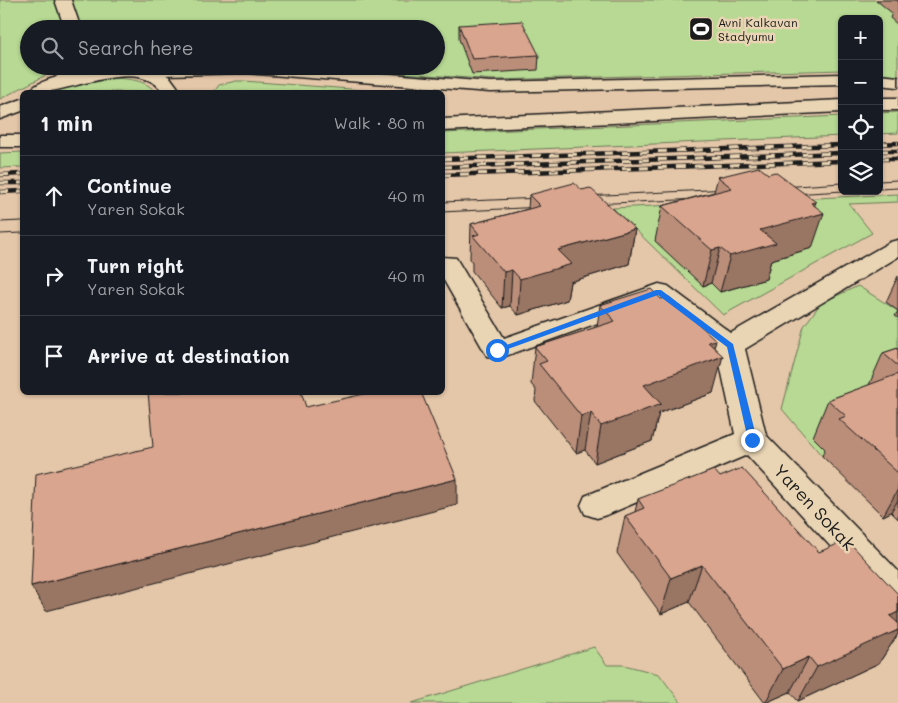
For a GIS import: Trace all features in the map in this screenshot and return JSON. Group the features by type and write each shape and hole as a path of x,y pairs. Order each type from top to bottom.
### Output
{"main road":[{"path":"63,0 70,20"},
{"path":"61,81 67,75"},
{"path":"42,90 61,81 84,75"},
{"path":"146,75 164,82 171,90"},
{"path":"177,90 200,77 210,75"},
{"path":"326,75 418,83 519,87 838,79"},
{"path":"883,80 898,82"},
{"path":"883,104 898,104"},
{"path":"0,113 20,106"},
{"path":"445,124 838,106"},
{"path":"445,108 741,109"},
{"path":"0,141 20,140"},
{"path":"730,346 898,247"},
{"path":"447,264 497,350 659,292 730,346 752,440 597,505"},
{"name":"Yaren Sokak","path":"752,440 898,595"}],"green space":[{"path":"0,0 898,0 898,76 883,74 883,15 838,15 838,70 495,80 428,75 445,75 445,20 20,20 20,75 46,75 0,99"},
{"path":"112,78 130,79 147,84 153,90 61,90 77,84"},
{"path":"244,81 363,90 215,90 219,85"},
{"path":"898,112 898,133 883,134 883,113"},
{"path":"838,116 838,136 445,153 445,133"},
{"path":"20,152 20,167 0,168 0,153"},
{"path":"898,194 898,202 849,204 872,233 723,315 613,208 883,195"},
{"path":"858,286 898,311 898,379 813,436 830,453 822,456 782,409 804,326 821,303"},
{"path":"594,647 607,665 624,665 659,674 681,703 412,703"}],"building":[{"path":"522,21 539,55 472,59 459,25"},
{"path":"759,167 768,174 775,172 816,202 811,203 824,213 760,230 776,243 730,256 720,248 712,250 662,206 732,188 718,177"},
{"path":"574,183 582,190 590,188 635,229 558,250 572,264 520,279 512,270 504,272 473,236 479,234 471,224 540,206 529,195"},
{"path":"651,289 661,299 669,297 716,340 708,342 723,356 644,385 661,404 601,426 591,413 581,416 539,364 547,361 535,347 615,321 600,305"},
{"path":"898,348 898,366 883,353"},
{"path":"898,374 898,473 839,419 846,416 828,400"},
{"path":"148,395 302,395 306,407 360,395 422,395 457,479 31,586 36,474 153,447"},
{"path":"742,468 819,552 847,540 898,594 898,612 890,616 898,623 898,630 817,667 809,657 783,669 702,565 671,578 625,516 644,508 638,499 714,470 720,477"}],"tram line":[{"path":"883,181 898,180"},
{"path":"782,187 838,183"},
{"path":"883,189 898,188"},
{"path":"585,196 729,189"},
{"path":"792,194 838,191"},
{"path":"445,202 542,198"},
{"path":"592,204 700,199"},
{"path":"445,212 542,207"},
{"path":"0,222 20,221"},
{"path":"0,234 20,233"}],"railway":[{"path":"883,144 898,143"},
{"path":"445,159 838,145"},
{"path":"883,151 898,151"},
{"path":"445,167 838,153"},
{"path":"883,159 898,159"},
{"path":"445,175 838,161"},
{"path":"0,175 20,174"},
{"path":"0,183 20,183"},
{"path":"0,192 20,191"}],"place":[{"name":"Avni Kalkavan Stadyumu","path":"701,29"}],"route":[{"path":"497,350 659,292 730,346 752,440"}]}
